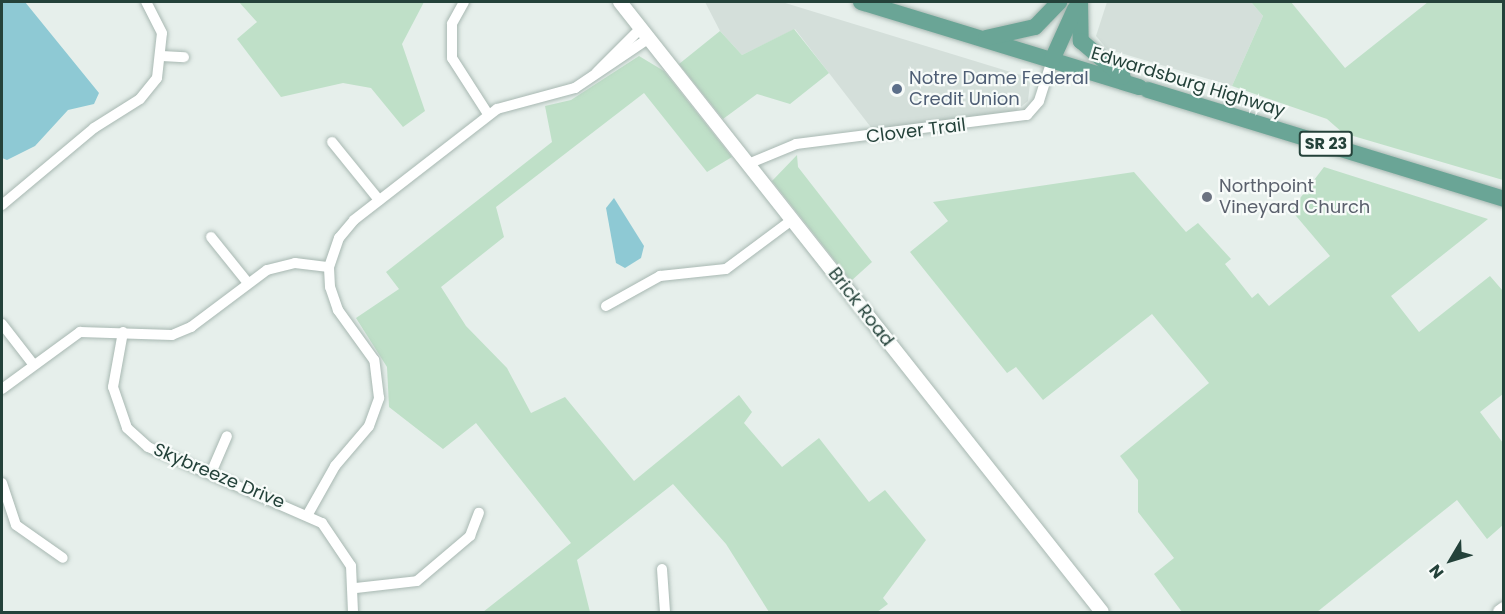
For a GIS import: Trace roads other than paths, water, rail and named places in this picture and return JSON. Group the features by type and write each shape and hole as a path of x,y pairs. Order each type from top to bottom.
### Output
{"main road":[{"name":"Edwardsburg Highway","path":"861,2 1503,199"},
{"path":"982,39 1035,27 1059,2"},
{"path":"1052,60 1064,2"},
{"path":"1052,60 1079,2"},
{"path":"1079,2 1082,41 1143,88"}],"street":[{"path":"2,205 94,128 140,99 157,78 162,56 162,33 146,2"},
{"path":"464,2 452,24 452,58 488,114"},
{"name":"Brick Road","path":"620,2 1102,612"},
{"path":"308,514 334,466 369,426 379,398 374,360 338,310 329,267 346,229 488,114 505,104 566,92 596,72 645,33"},
{"path":"162,56 183,57"},
{"name":"Clover Trail","path":"748,164 796,144 1027,116 1039,102 1052,60"},
{"path":"332,142 379,200"},
{"path":"606,306 660,276 726,269 792,220"},
{"path":"212,237 248,283"},
{"path":"2,389 33,364 80,332 123,332 154,337 183,331 248,283 286,264 329,267"},
{"path":"2,324 33,364"},
{"name":"Skybreeze Drive","path":"123,332 113,387 120,419 148,447 308,514 340,542 356,588"},
{"path":"211,473 227,436"},
{"path":"2,483 16,525 63,558"},
{"path":"353,612 356,588 417,581 470,536 479,513"},
{"path":"662,569 665,612"},
{"path":"1500,612 1503,609"}],"water":[{"path":"2,2 25,2 99,93 94,104 68,110 35,146 7,160 2,158"},
{"path":"614,198 644,246 641,258 625,268 616,263 606,208"}],"place":[{"name":"Notre Dame Federal Credit Union","path":"897,89"},
{"name":"Northpoint Vineyard Church","path":"1207,197"}]}
